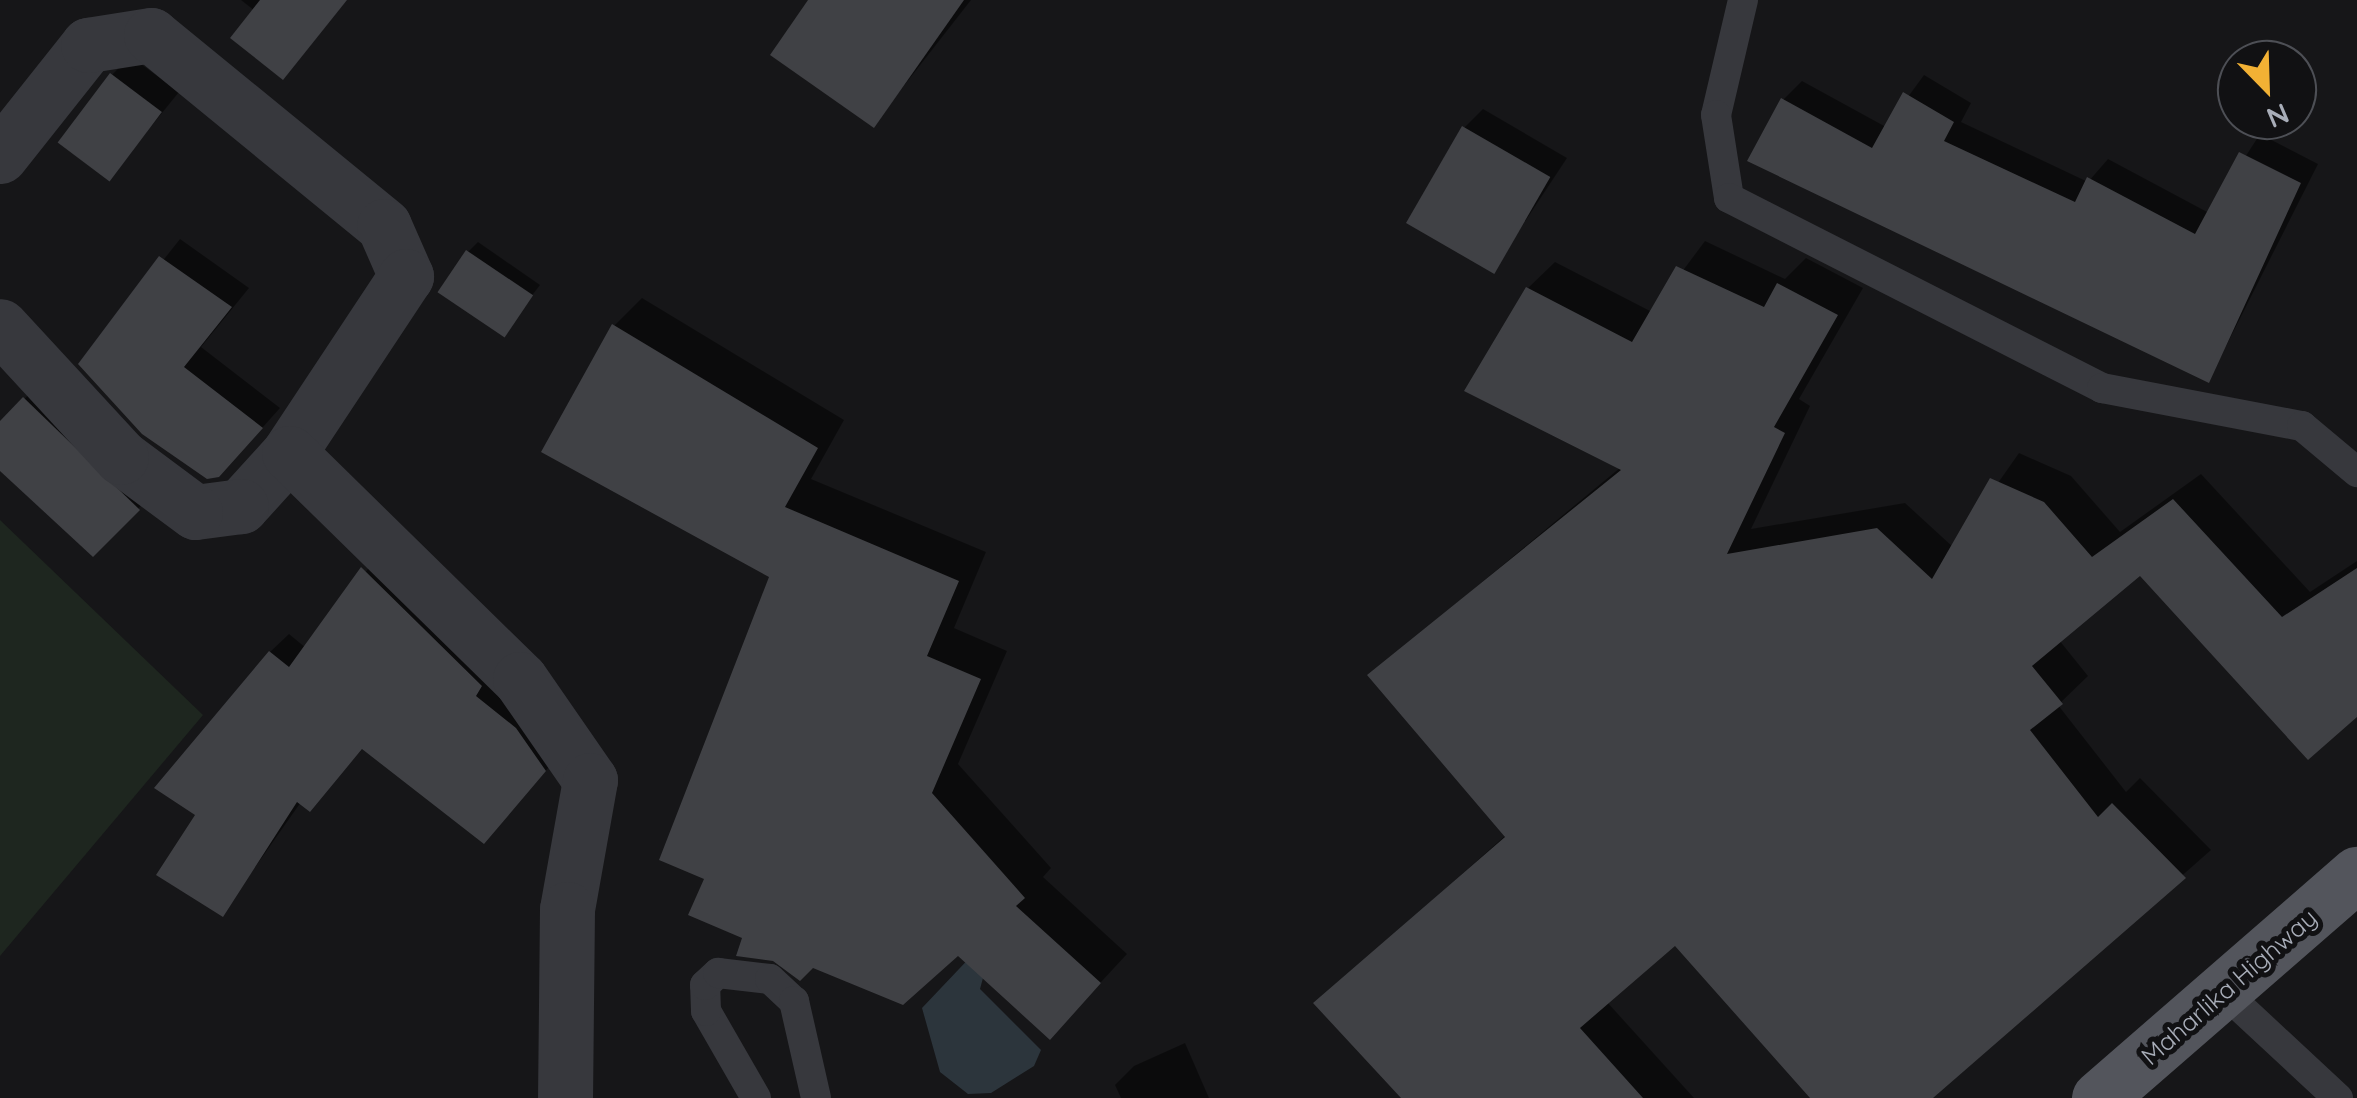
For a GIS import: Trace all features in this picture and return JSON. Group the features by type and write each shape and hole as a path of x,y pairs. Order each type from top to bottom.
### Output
{"main road":[{"name":"Maharlika Highway","path":"2100,1098 2226,994 2357,874"}],"street":[{"path":"0,156 88,45 110,34 151,35 384,226 406,276 289,453 242,506 195,512 121,456 0,326"},
{"path":"289,453 520,679 590,780 567,909 565,1098"}],"lane":[{"path":"1743,0 1716,116 1730,198 2102,388 2302,426 2357,472"},
{"path":"756,1098 706,1010 704,985 718,973 770,979 794,1000 816,1098"},
{"path":"2226,994 2338,1098"}],"shaded area":[{"path":"0,520 203,715 0,956"},
{"path":"996,930 980,989 1041,1050 1034,1066 991,1093 968,1094 940,1072 922,1008"}],"building":[{"path":"260,0 347,0 283,80 230,38"},
{"path":"808,0 964,0 874,128 770,55"},
{"path":"110,73 162,112 110,182 58,142"},
{"path":"1903,92 1954,122 1944,141 2075,202 2087,177 2195,234 2239,152 2301,183 2209,383 1747,161 1781,98 1872,148"},
{"path":"1462,126 1550,177 1494,274 1406,223"},
{"path":"466,250 533,295 505,338 437,292"},
{"path":"159,256 232,307 184,367 263,428 219,477 207,479 142,434 78,364"},
{"path":"1676,266 1764,307 1777,283 1838,315 1774,427 1785,433 1727,554 1877,528 1932,579 1990,478 2044,502 2092,557 2173,499 2282,617 2357,568 2357,717 2308,760 2140,576 2032,666 2063,704 2030,730 2098,817 2112,803 2186,878 1933,1098 1810,1098 1675,946 1580,1028 1643,1098 1401,1098 1313,1003 1505,837 1367,675 1621,470 1464,391 1526,287 1632,342"},
{"path":"612,324 818,448 785,507 959,581 927,656 981,679 932,793 1025,898 1016,906 1101,983 1050,1040 958,956 903,1005 813,968 800,981 773,961 736,956 742,938 688,915 704,879 659,860 769,577 541,452"},
{"path":"23,397 140,510 93,557 0,471 0,421"},
{"path":"361,567 482,686 476,696 516,728 546,771 484,844 362,749 310,812 297,802 223,917 156,875 195,815 154,788 269,651 289,667"}]}
